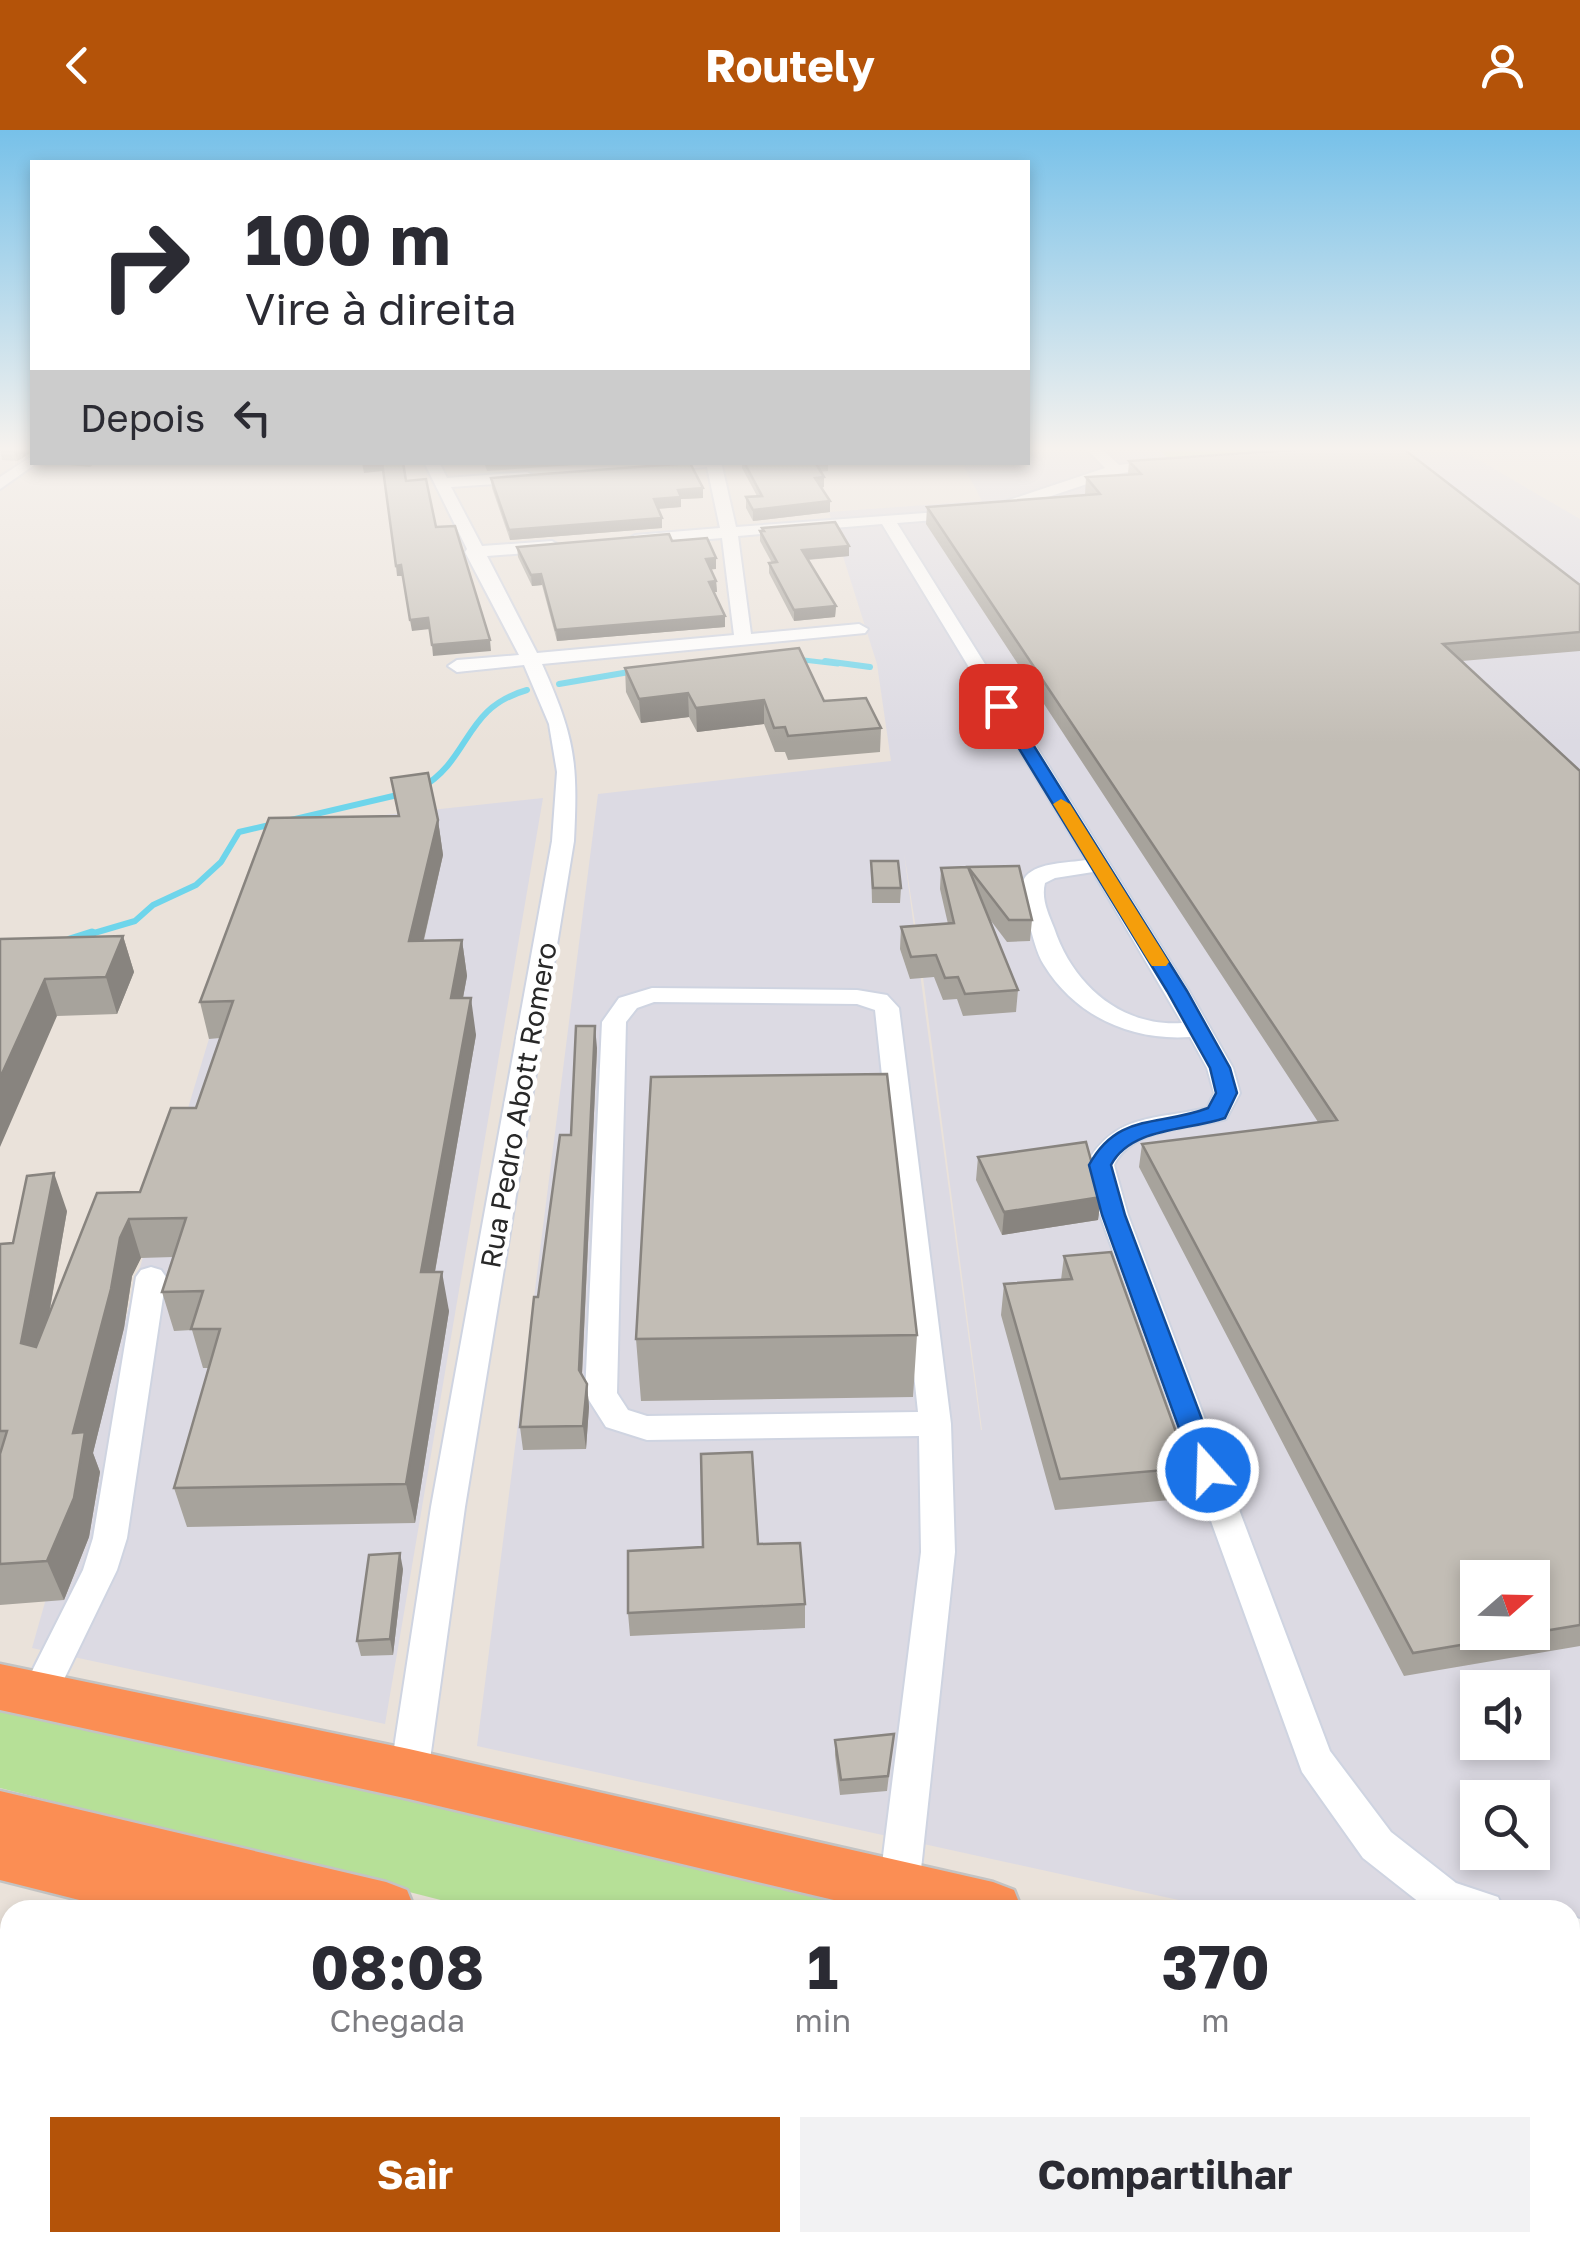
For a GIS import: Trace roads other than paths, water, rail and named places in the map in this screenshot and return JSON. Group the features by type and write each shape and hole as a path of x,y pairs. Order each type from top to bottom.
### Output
{"highway":[{"path":"19,1691 410,1774 951,1900"},
{"path":"0,1818 344,1900"},
{"path":"0,1854 189,1900"}],"street":[{"name":"Rua Pedro Abott Romero","path":"410,1774 448,1507 563,841 567,772 559,724 531,660 471,545"},
{"path":"474,552 560,545"},
{"path":"731,545 743,639"},
{"path":"903,545 1220,1068 1227,1093 1217,1113 1191,1122 1137,1131 1112,1144 1100,1165 1114,1215 1315,1760 1376,1846 1452,1900"},
{"path":"456,666 859,629"},
{"path":"1099,865 1050,872 1035,880 1031,895 1054,963 1092,1002 1128,1024 1156,1032 1198,1029"},
{"path":"900,1888 938,1552 935,1424 887,1008 878,1000 857,997 652,995 628,1003 614,1022 600,1394 617,1418 648,1428 935,1424"},
{"path":"19,1691 100,1570 110,1538 151,1277"}],"waterway":[{"path":"795,659 838,664"},
{"path":"825,661 870,667"},
{"path":"559,684 635,671"},
{"path":"421,788 450,763 491,709 527,690"},
{"path":"84,936 135,921 153,905 196,885 221,862 239,832 406,793"},
{"path":"70,940 92,933"}]}
